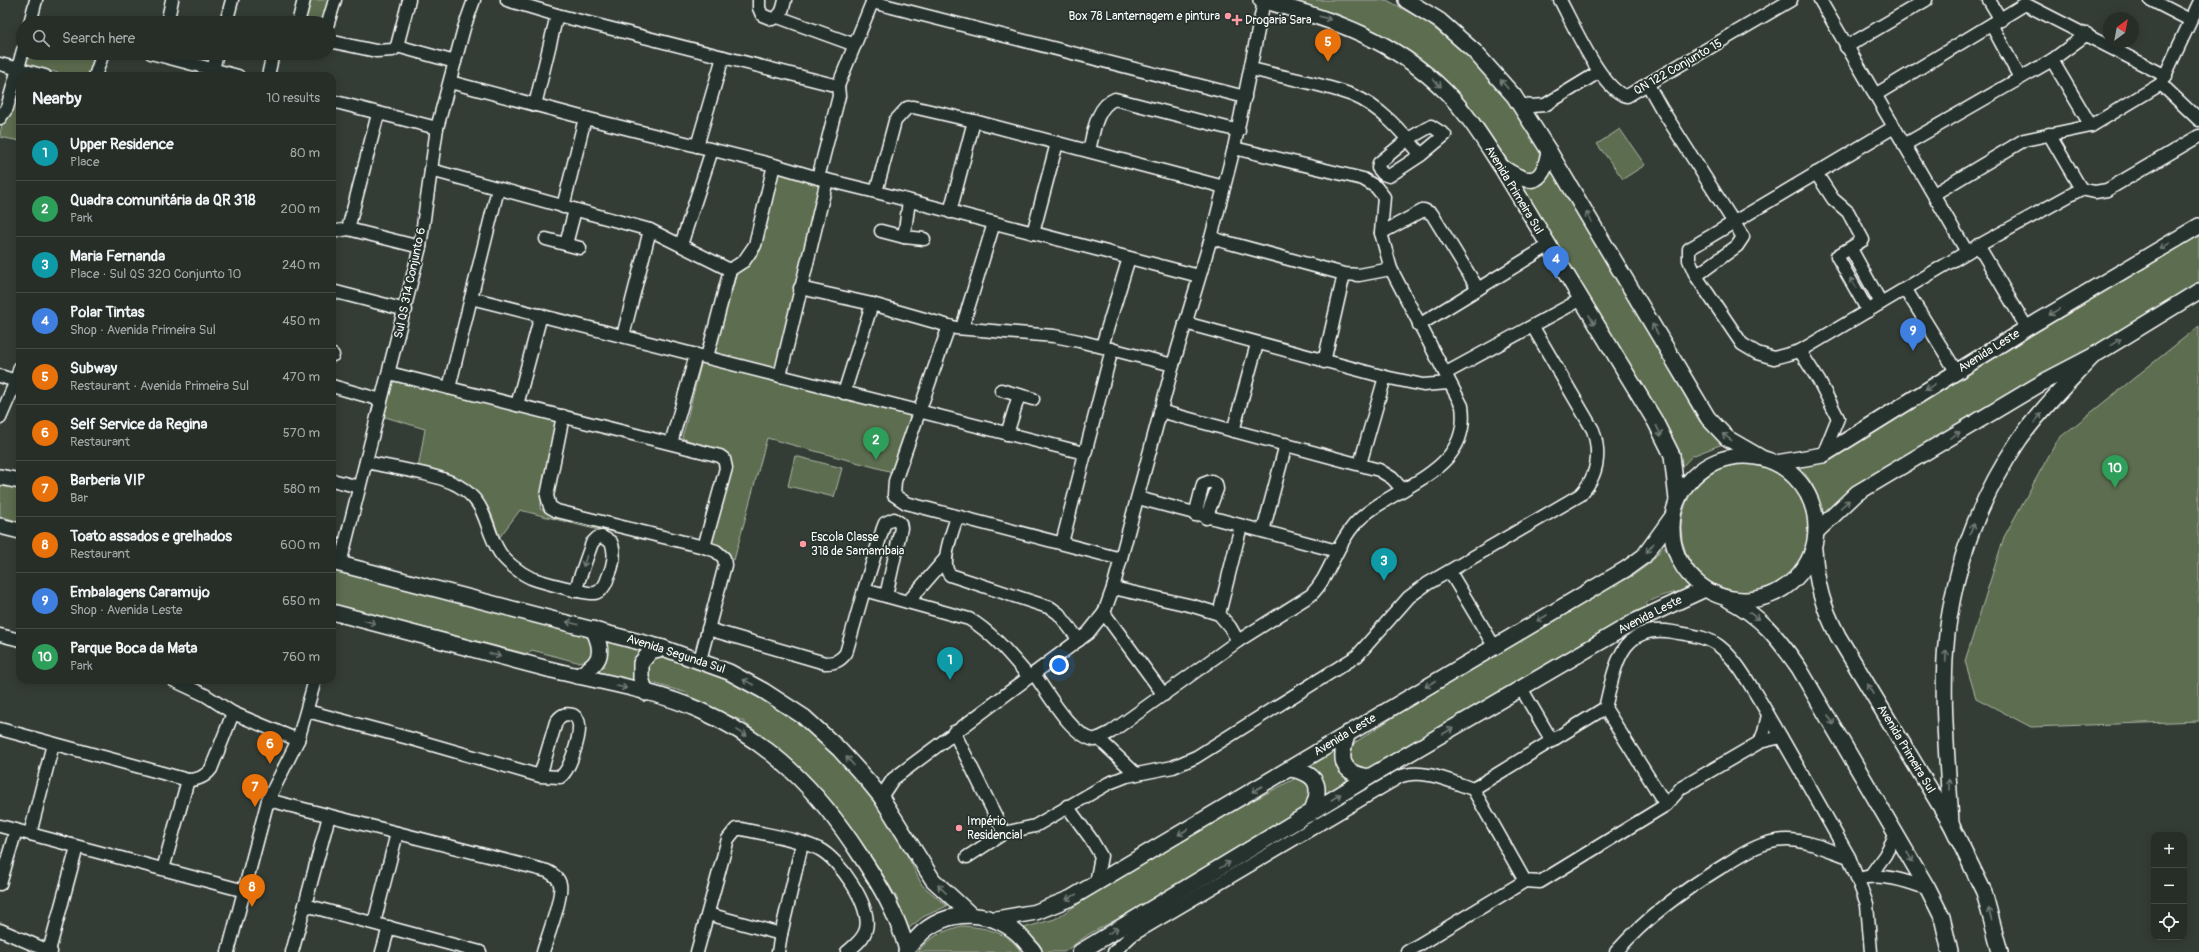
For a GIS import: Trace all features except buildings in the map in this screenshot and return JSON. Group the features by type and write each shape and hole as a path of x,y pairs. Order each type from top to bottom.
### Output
{"main road":[{"name":"Avenida Primeira Sul","path":"1262,0 1330,19 1381,43 1427,75 1460,108 1502,168 1580,300 1655,421 1672,456 1677,500"},
{"path":"1406,0 1440,21 1474,51 1518,104 1549,151 1705,413 1727,438 1760,457 1776,463 1790,472 1805,489 1816,514 1817,531 1814,548 1798,577 1785,588 1770,596 1754,600 1737,600 1721,596"},
{"path":"1502,168 1525,180 1535,180 1543,173 1549,151"},
{"name":"Avenida Leste","path":"1776,463 1823,455 1956,371 2199,226"},
{"path":"1817,531 1857,493 2046,381 2093,356 2199,291"},
{"path":"1951,824 1944,684 1947,634 1956,582 1968,538 1994,481 2020,439 2093,356"},
{"path":"1760,457 1743,456 1726,458 1710,464 1696,473 1685,485 1677,500 1672,516 1672,533 1680,560 1692,578 1705,589 1744,608 1776,636 1803,675 1928,889 1942,917 1950,952"},
{"path":"0,476 16,481"},
{"name":"Avenida Leste","path":"996,919 1036,912 1056,905 1291,769 1348,733 1626,569 1644,556 1672,516"},
{"path":"0,526 16,530"},
{"name":"Avenida Primeira Sul","path":"1814,548 1817,581 1826,614 1951,824 1984,892 2000,952"},
{"name":"Avenida Segunda Sul","path":"336,563 662,648 700,660 729,672 764,690 804,717 839,749 881,797 933,880 971,914"},
{"name":"Avenida Leste","path":"1080,952 1369,777 1636,621 1705,589"},
{"path":"336,613 646,693 698,709 743,732 782,760 810,787 840,823 890,903 906,951"},
{"path":"578,676 589,670 598,659 600,646 593,629"},
{"path":"646,693 641,678 641,663 652,651 662,648"},
{"path":"1348,733 1342,750 1344,765 1355,775 1369,777"},
{"path":"1291,769 1309,775 1318,786 1315,804 1310,814"},
{"path":"906,951 923,931 940,921 946,918 971,914 996,919 1017,932 1034,952"}],"street":[{"path":"32,16 36,0"},
{"path":"169,16 172,0"},
{"path":"228,16 232,0"},
{"path":"300,16 304,0"},
{"path":"330,16 335,0"},
{"path":"336,42 382,52 393,50 397,46 409,0"},
{"name":"Sul QS 314 Conjunto 6","path":"336,563 366,462 381,400 406,310 420,247 437,128 474,0"},
{"path":"507,0 557,15 838,86"},
{"path":"759,0 759,8 762,15 772,19 778,17 855,45"},
{"path":"778,17 785,0"},
{"path":"881,797 893,779 1088,633 1104,613 1113,588 1160,411 1239,131 1252,69 1262,0"},
{"name":"QN 122 Conjunto 15","path":"1560,0 1599,72 1613,90 1627,96 1791,0"},
{"path":"1820,0 1967,252"},
{"path":"1846,46 1926,0"},
{"path":"1989,0 1996,23 2020,78"},
{"path":"2150,0 2190,20"},
{"path":"780,376 840,96 838,86 872,1 1245,97"},
{"path":"1875,96 1996,23 2026,2 2087,34 2164,80 2199,120"},
{"path":"1934,194 2024,140 2091,126 2164,80 2199,3"},
{"path":"535,105 557,15"},
{"path":"1904,145 2052,60 2087,34"},
{"path":"397,46 455,62"},
{"path":"697,146 723,57"},
{"path":"17,72 20,60"},
{"path":"96,72 101,60"},
{"path":"177,60 221,72"},
{"path":"213,70 215,60"},
{"path":"269,72 272,60"},
{"path":"2052,60 2091,126"},
{"path":"0,64 30,72"},
{"path":"1252,69 1353,96 1372,106 1408,138 1421,155"},
{"path":"1518,104 1531,106 1545,105 1599,72"},
{"path":"0,118 7,108 16,76"},
{"path":"450,82 1199,276"},
{"path":"1648,85 1661,108 1742,233 1742,240 1737,246 1696,276"},
{"path":"1089,151 1097,120 1108,101 1115,99 1239,131"},
{"path":"336,102 437,128"},
{"path":"1534,128 1545,105"},
{"path":"876,192 895,121 907,108 925,109 974,121 1224,187"},
{"path":"348,229 378,114"},
{"path":"566,244 569,209 585,118"},
{"path":"950,212 974,121"},
{"path":"1431,126 1445,135 1421,155 1389,176 1383,174 1378,168 1379,163 1408,138 1431,126"},
{"path":"1894,127 1689,249 1689,260 1696,276 1742,344 1757,353 1774,358 1800,351 1881,303 1906,290 1978,245 2082,189 2095,192 2107,190 2199,136"},
{"path":"2049,134 2082,189"},
{"path":"1033,234 1057,143"},
{"path":"864,590 953,613 981,625 1031,675 1073,727 1087,738 1095,740 1111,732 1238,641 1311,595 1322,582 1337,551 1354,525 1367,513 1444,462 1455,450 1463,418 1462,406 1391,269 1381,233 1384,197 1376,187 1363,179 1234,148"},
{"path":"681,245 712,150"},
{"path":"671,443 702,356 730,270 744,261 755,245 774,165"},
{"path":"431,170 650,230 730,270"},
{"path":"1816,174 1833,199 1848,212 1863,240 1851,249 1837,256 1868,311"},
{"path":"449,388 498,189"},
{"path":"904,237 909,201"},
{"path":"1381,233 1424,210 1428,211 1432,214 1478,289"},
{"path":"962,328 994,223"},
{"path":"336,231 348,229 420,247"},
{"path":"623,336 650,230"},
{"path":"881,231 904,237 924,239"},
{"path":"1210,238 1344,274 1359,275 1391,269"},
{"path":"546,239 580,248"},
{"path":"1978,245 2027,328"},
{"path":"1419,325 1548,246"},
{"path":"1851,249 1881,303"},
{"path":"1062,543 1128,258"},
{"path":"1324,362 1344,274"},
{"path":"800,288 872,304 949,326 1054,336 1173,364"},
{"path":"1906,290 1956,371"},
{"path":"336,292 406,310"},
{"path":"471,298 1084,453"},
{"path":"1185,323 1324,362 1423,385 1448,378 1580,300"},
{"path":"844,393 872,304"},
{"path":"518,405 541,315"},
{"path":"949,326 895,481 894,495 906,503 1121,558"},
{"path":"968,857 1004,833 1035,826 1067,806 1109,783 1136,774 1173,767 1196,757 1357,656 1409,597 1427,584 1580,495 1591,481 1595,471 1598,460 1598,444 1593,430 1533,327"},
{"path":"1233,431 1257,344"},
{"path":"1800,351 1819,381 1838,418 1823,455"},
{"path":"389,373 714,454 724,459 726,463 704,547"},
{"path":"0,376 16,381 15,396 0,418"},
{"path":"1360,464 1385,377"},
{"path":"336,387 381,400"},
{"path":"1001,390 1033,398"},
{"path":"1007,434 1019,395"},
{"path":"1160,411 1379,470 1392,478 1403,490"},
{"path":"563,416 547,496 548,504 557,511 704,547 722,554 725,565 700,660"},
{"path":"1263,531 1286,444"},
{"path":"366,462 442,479 457,485 470,495 481,507 500,553 511,564 530,578 575,591 593,594 601,590 606,584 611,569 614,548 611,542 602,538 597,538 589,549 575,591"},
{"path":"336,481 359,487"},
{"path":"1138,498 1337,551"},
{"path":"958,516 946,558 947,572 959,579 1051,608 1059,614 1079,640"},
{"path":"708,629 825,663 834,663 840,660 848,649 883,528 885,523 894,519 900,523 901,528 886,596"},
{"path":"602,538 605,523"},
{"path":"1219,614 1241,526"},
{"path":"908,602 946,558"},
{"path":"1450,572 1494,646"},
{"path":"1113,588 1193,606 1219,614 1238,641"},
{"path":"1104,613 1164,695"},
{"path":"1114,952 1132,935 1407,773 1417,774 1473,788 1552,741 1605,708 1617,662 1624,647 1633,638 1650,631 1669,631 1702,637 1719,645 1736,662 1768,714 1849,857 1864,878 1871,952"},
{"path":"0,635 16,639"},
{"path":"182,684 205,695 233,714 298,740"},
{"path":"228,952 268,800 298,740 314,684"},
{"path":"1521,688 1552,741"},
{"path":"1605,708 1666,805"},
{"path":"307,711 412,739 540,776 560,778 568,769 579,731 579,724 573,715 566,713 556,722 540,776"},
{"path":"0,729 188,780 196,780 203,777 211,769 233,714"},
{"path":"1760,742 1768,714"},
{"path":"954,732 1004,833"},
{"path":"1407,952 1525,881 1540,882 1550,878 1666,805 1680,788 1760,742 1781,737"},
{"path":"1098,738 1136,774"},
{"path":"30,834 53,744"},
{"path":"868,781 893,779"},
{"path":"163,869 188,780"},
{"path":"1473,788 1525,881"},
{"path":"268,800 554,874 558,880 560,892 543,952"},
{"path":"1067,806 1091,839 1101,856 1096,883"},
{"path":"292,952 329,816"},
{"path":"0,826 245,891"},
{"path":"697,952 731,832 736,829 742,829 818,849 831,857 840,866 862,903 867,918 866,929 863,937 847,952"},
{"path":"0,884 16,830"},
{"path":"374,924 397,833"},
{"path":"1864,878 1885,855 1896,834"},
{"path":"1616,952 1661,908 1691,886 1755,848 1769,842 1788,840 1819,847 1849,857"},
{"path":"778,952 802,844"},
{"path":"0,930 50,952 77,847"},
{"path":"1864,878 1914,884 1928,889"},
{"path":"305,904 467,950 480,952"},
{"path":"708,914 781,934"},
{"path":"382,952 389,927"}],"green space":[{"path":"306,0 334,0 329,16 303,16"},
{"path":"1284,0 1387,0 1426,22 1468,55 1497,83 1542,153 1538,170 1526,173 1513,168 1464,100 1432,71 1392,41 1338,14"},
{"path":"21,60 93,60 89,72 55,72 20,63"},
{"path":"16,89 16,140 0,137 2,123"},
{"path":"1620,129 1645,165 1623,179 1597,144"},
{"path":"1552,165 1700,422 1725,443 1692,456 1681,468 1516,183"},
{"path":"780,168 824,181 777,373 712,354 739,267 760,252"},
{"path":"2199,227 2199,288 1854,489 1823,534 1822,513 1817,495 1808,478 1794,462 1810,456"},
{"path":"2199,326 2199,721 2031,727 1976,698 1965,661 2004,537 2058,439"},
{"path":"703,357 922,409 900,474 767,438 734,560 708,548 728,455 682,438"},
{"path":"393,378 558,420 540,509 599,525 598,530 520,510 499,538 491,513 487,505 476,491 456,479 418,469 425,429 382,416"},
{"path":"795,456 842,468 834,497 788,486"},
{"path":"1751,464 1764,466 1775,471 1786,478 1795,487 1807,509 1809,528 1807,547 1802,558 1795,569 1786,578 1764,590 1739,592 1726,590 1715,585 1704,578 1695,569 1683,547 1681,522 1683,509 1688,498 1695,487 1704,478 1726,466"},
{"path":"0,481 16,485 16,521 0,516"},
{"path":"1664,546 1675,567 1692,589 1664,595 1646,603 1649,608 1364,771 1353,768 1348,752 1353,744 1448,681 1588,598 1634,575 1650,563"},
{"path":"336,566 584,633 594,640 590,660 577,662 532,650 527,654 336,605"},
{"path":"603,635 648,647 638,685 593,673 602,665 607,656 608,646"},
{"path":"654,653 703,664 796,716 862,783 899,839 922,885 947,906 923,917 904,932 897,898 877,865 867,857 786,758 743,721 694,701 687,693 649,682 644,662"},
{"path":"1338,747 1358,781 1324,801 1301,768"},
{"path":"1298,777 1309,782 1311,803 1190,880 1089,934 1064,952 1038,952 1020,929 1055,919 1170,844"},
{"path":"961,926 986,929 1002,935 1016,945 1021,952 918,952 932,938"}],"place":[{"name":"Box 78 Lanternagem e pintura","path":"1228,16"},
{"name":"Drogaria Sara","path":"1237,20"},
{"name":"Subway","path":"1328,62"},
{"name":"Polar Tintas","path":"1556,279"},
{"name":"Embalagens Caramujo","path":"1913,351"},
{"name":"Quadra comunitária da QR 318","path":"876,460"},
{"name":"Parque Boca da Mata","path":"2115,488"},
{"name":"Escola Classe 318 de Samambaia","path":"803,544"},
{"name":"Maria Fernanda","path":"1384,581"},
{"name":"Upper Residence","path":"950,680"},
{"name":"Self Service da Regina","path":"270,764"},
{"name":"Barberia VIP","path":"255,807"},
{"name":"Império Residencial","path":"959,828"},
{"name":"Toato assados e grelhados","path":"252,907"}]}
